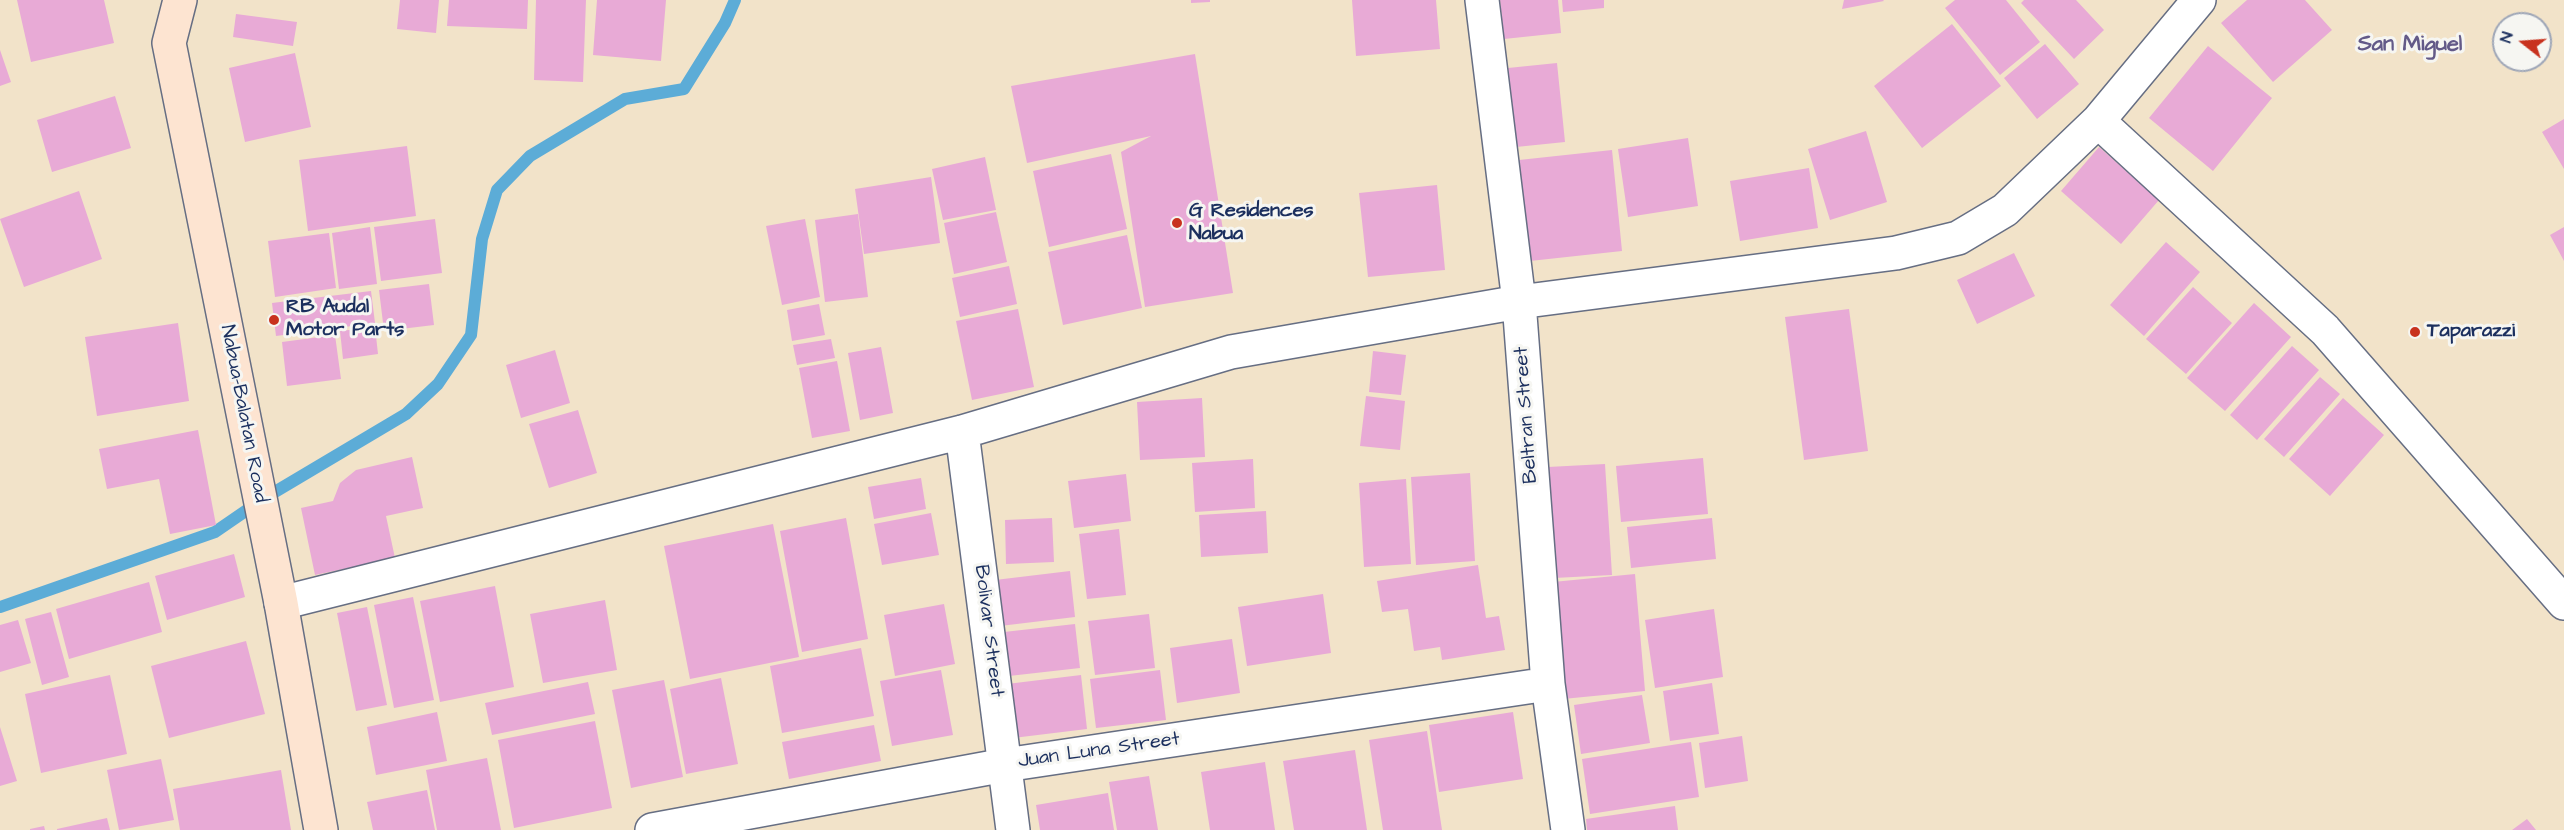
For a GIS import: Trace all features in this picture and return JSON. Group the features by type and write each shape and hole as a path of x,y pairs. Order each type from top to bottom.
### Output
{"main road":[{"name":"Nabua-Balatan Road","path":"180,0 170,43 281,603 321,830"}],"street":[{"name":"Beltran Street","path":"1482,0 1519,302 1548,684 1568,830"},
{"path":"281,603 962,432 1231,352 1519,302 1896,253 1958,238 2005,210 2098,121 2199,0"},
{"path":"2098,121 2325,330 2564,603"},
{"name":"Bolivar Street","path":"962,432 1013,830"},
{"name":"Juan Luna Street","path":"652,830 1005,765 1548,684"}],"building":[{"path":"17,0 104,0 114,43 31,62"},
{"path":"400,0 439,0 436,33 397,29"},
{"path":"449,0 528,0 527,29 447,26"},
{"path":"536,0 586,0 583,82 534,80"},
{"path":"597,0 666,0 661,61 593,55"},
{"path":"1191,0 1210,0 1210,2 1191,3"},
{"path":"1352,0 1436,0 1440,49 1356,56"},
{"path":"1500,0 1558,0 1561,33 1504,39"},
{"path":"1562,0 1604,0 1604,8 1563,12"},
{"path":"1844,0 1883,0 1884,1 1842,9"},
{"path":"1955,0 2006,0 2040,42 2000,75 1945,8"},
{"path":"2024,0 2076,0 2104,30 2074,59 2021,3"},
{"path":"2247,0 2305,0 2332,30 2273,82 2221,23"},
{"path":"236,14 297,22 293,46 233,37"},
{"path":"1952,24 2001,86 1922,148 1874,86"},
{"path":"2045,44 2079,84 2037,119 2004,78"},
{"path":"2208,46 2272,98 2213,171 2149,118"},
{"path":"0,50 11,82 0,86"},
{"path":"295,53 311,127 245,142 229,68"},
{"name":"G Residences Nabua","path":"1195,54 1233,293 1145,307 1121,152 1151,136 1027,163 1011,86"},
{"path":"1557,63 1565,142 1516,147 1508,68"},
{"path":"115,96 131,148 52,172 37,120"},
{"path":"2564,119 2564,169 2542,132"},
{"path":"1866,131 1887,202 1830,220 1808,149"},
{"path":"1688,138 1698,206 1628,217 1618,149"},
{"path":"407,146 416,216 308,231 299,160"},
{"path":"2099,147 2159,200 2121,244 2061,191"},
{"path":"1612,150 1622,251 1530,261 1519,160"},
{"path":"1111,154 1127,229 1049,247 1033,171"},
{"path":"985,157 996,210 943,220 932,169"},
{"path":"1809,168 1818,228 1740,241 1730,181"},
{"path":"931,177 940,243 864,254 855,189"},
{"path":"1437,185 1445,270 1368,277 1359,193"},
{"path":"79,191 102,259 24,287 0,219"},
{"path":"996,212 1007,262 954,274 944,223"},
{"path":"858,214 868,297 825,302 815,220"},
{"path":"435,219 442,273 381,281 374,227"},
{"path":"805,219 820,297 782,305 766,226"},
{"path":"370,227 377,284 339,289 332,233"},
{"path":"2564,227 2564,261 2550,235"},
{"path":"329,233 336,288 275,297 268,241"},
{"path":"1127,235 1142,308 1063,325 1048,252"},
{"path":"2166,242 2200,272 2144,336 2110,305"},
{"path":"2014,253 2035,296 1977,324 1957,280"},
{"path":"1009,266 1017,304 960,317 952,278"},
{"path":"429,284 434,325 384,331 379,290"},
{"path":"2193,287 2232,323 2186,374 2146,339"},
{"path":"371,291 375,323 276,336 272,303"},
{"path":"2254,303 2291,337 2225,411 2187,378"},
{"path":"819,304 825,335 792,341 787,310"},
{"path":"1018,309 1034,387 972,400 956,321"},
{"path":"1849,309 1868,451 1804,460 1785,317"},
{"path":"178,323 189,401 97,416 85,337"},
{"path":"375,327 378,354 343,359 340,331"},
{"path":"335,335 341,379 287,386 282,342"},
{"path":"831,339 835,358 797,365 793,345"},
{"path":"2292,346 2319,370 2257,440 2230,415"},
{"path":"881,347 893,413 860,420 848,353"},
{"path":"555,350 570,403 521,418 506,365"},
{"path":"1373,351 1406,355 1401,395 1369,392"},
{"path":"837,361 850,431 812,438 799,368"},
{"path":"2320,377 2340,394 2284,457 2264,439"},
{"path":"1366,396 1405,401 1400,450 1360,446"},
{"path":"1202,398 1205,457 1140,460 1137,402"},
{"path":"2343,398 2384,435 2330,496 2289,459"},
{"path":"578,410 597,473 549,488 529,424"},
{"path":"198,430 216,525 170,534 159,479 107,489 99,449"},
{"path":"412,457 423,508 386,516 395,558 315,575 301,508 333,501 340,483 356,470"},
{"path":"1703,458 1708,514 1621,522 1616,466"},
{"path":"1253,459 1255,508 1195,512 1192,463"},
{"path":"1605,464 1612,575 1554,578 1548,467"},
{"path":"1470,473 1475,561 1416,565 1411,477"},
{"path":"1126,474 1131,521 1074,528 1068,481"},
{"path":"921,478 926,509 874,519 868,487"},
{"path":"1406,479 1411,564 1364,567 1359,483"},
{"path":"1266,511 1268,553 1201,557 1199,515"},
{"path":"931,513 939,555 882,565 874,524"},
{"path":"846,518 868,639 802,652 780,531"},
{"path":"1052,518 1054,562 1006,564 1005,520"},
{"path":"1712,518 1716,559 1631,568 1627,527"},
{"path":"773,524 799,657 690,679 664,546"},
{"path":"1119,529 1126,595 1087,599 1079,534"},
{"path":"234,554 245,597 167,620 155,576"},
{"path":"1478,565 1486,618 1499,616 1505,650 1442,660 1440,647 1414,651 1408,609 1382,612 1377,581"},
{"path":"1070,571 1075,617 1000,626 995,580"},
{"path":"1635,574 1645,691 1563,699 1553,582"},
{"path":"149,582 162,632 69,659 56,609"},
{"path":"495,586 514,687 440,702 420,601"},
{"path":"1323,594 1331,653 1247,666 1238,607"},
{"path":"413,597 434,700 394,708 374,605"},
{"path":"605,600 617,670 543,683 530,614"},
{"path":"944,604 955,664 895,676 884,615"},
{"path":"367,607 387,705 356,711 337,613"},
{"path":"1714,609 1723,677 1655,688 1645,620"},
{"path":"51,612 69,677 42,685 25,619"},
{"path":"1149,614 1155,668 1095,675 1088,621"},
{"path":"18,620 31,663 0,672 0,625"},
{"path":"1075,624 1080,668 1009,676 1004,632"},
{"path":"1232,639 1240,693 1177,703 1170,648"},
{"path":"246,641 265,714 169,738 151,666"},
{"path":"861,648 874,716 782,733 770,666"},
{"path":"941,670 953,735 892,746 880,681"},
{"path":"1160,670 1166,720 1096,728 1090,679"},
{"path":"110,675 127,754 41,773 25,694"},
{"path":"1081,675 1087,729 1013,738 1007,684"},
{"path":"721,678 738,764 686,774 670,689"},
{"path":"664,680 683,777 631,788 612,690"},
{"path":"588,682 595,714 492,735 485,703"},
{"path":"1712,683 1719,734 1670,741 1663,691"},
{"path":"1642,695 1650,743 1581,754 1574,705"},
{"path":"437,712 447,761 376,775 367,727"},
{"path":"1513,712 1523,779 1439,792 1429,725"},
{"path":"595,721 612,808 514,828 498,740"},
{"path":"874,725 881,761 789,779 782,742"},
{"path":"0,727 17,781 0,786"},
{"path":"1427,731 1442,830 1383,830 1369,740"},
{"path":"1742,736 1748,781 1705,788 1699,743"},
{"path":"1691,742 1699,797 1590,814 1582,759"},
{"path":"1355,750 1367,830 1294,830 1283,761"},
{"path":"487,758 501,830 437,830 426,770"},
{"path":"161,759 174,820 119,830 107,770"},
{"path":"1265,762 1275,830 1210,830 1201,772"},
{"path":"281,770 291,830 180,830 173,789"},
{"path":"1149,776 1158,830 1117,830 1109,782"},
{"path":"427,790 435,830 373,830 367,802"},
{"path":"1108,793 1114,830 1040,830 1036,805"},
{"path":"1675,806 1678,830 1587,830 1586,819"},
{"path":"107,818 110,830 57,830 57,829"},
{"path":"2527,819 2536,830 2512,830"},
{"path":"44,826 45,830 30,830 30,829"}],"waterway":[{"path":"0,607 215,532 263,499 406,414 438,384 471,335 482,239 497,190 530,156 625,99 684,89 725,23 735,0"}],"place":[{"name":"G Residences Nabua","path":"1177,223"},
{"name":"RB Audal Motor Parts","path":"274,320"},
{"name":"Taparazzi","path":"2415,332"}],"district":[{"name":"San Miguel","path":"2410,45"}]}
